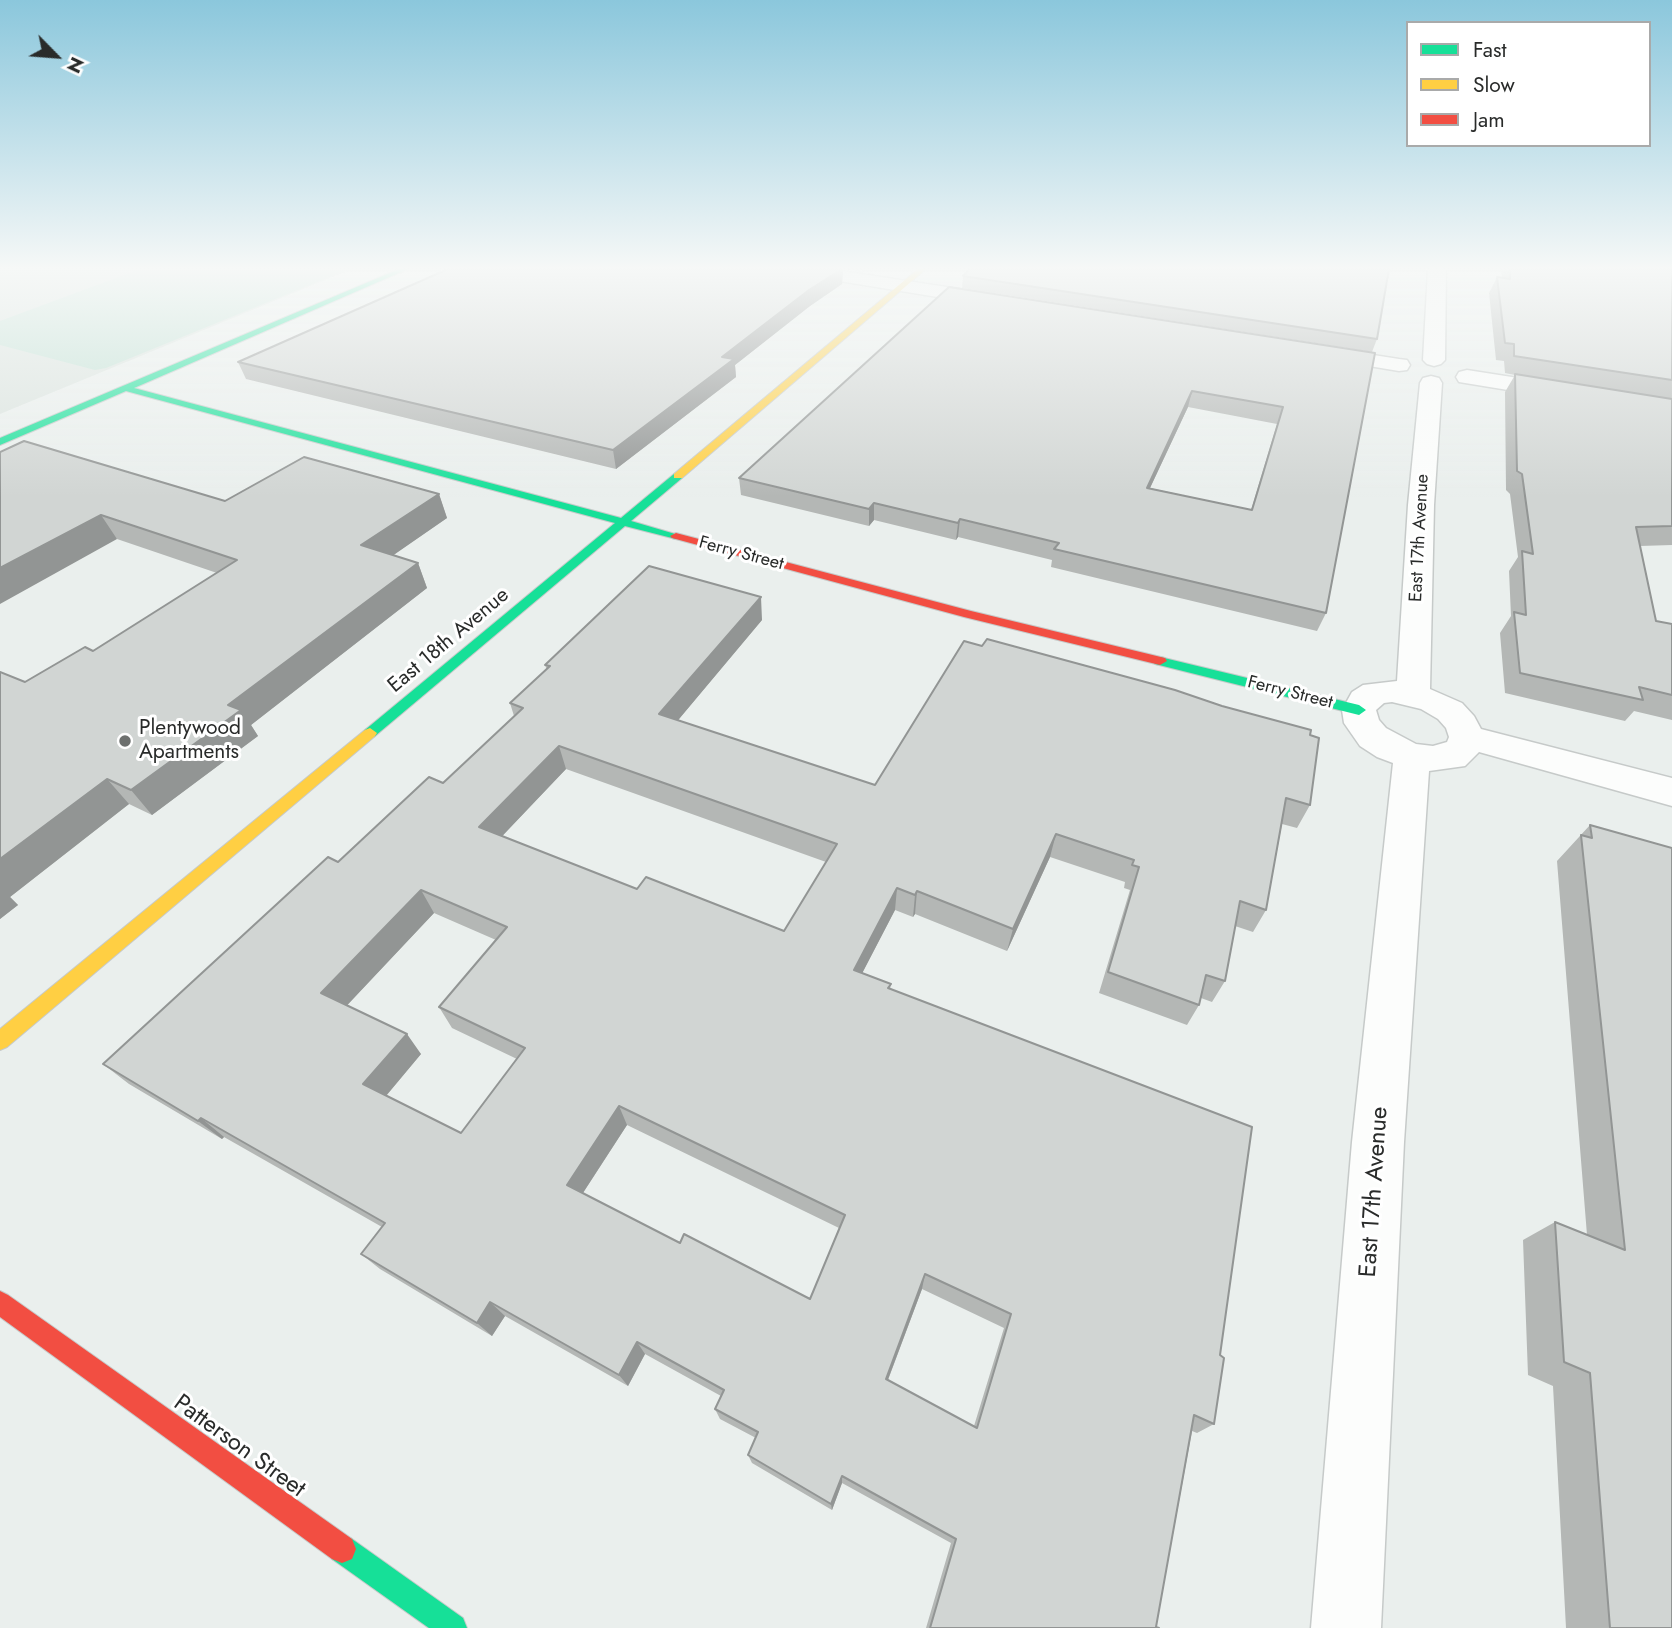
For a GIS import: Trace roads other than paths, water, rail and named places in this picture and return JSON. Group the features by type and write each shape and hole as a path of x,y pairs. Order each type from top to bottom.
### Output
{"street":[{"path":"0,442 226,345"},
{"name":"East 18th Avenue","path":"0,1041 832,345"},
{"name":"East 17th Avenue","path":"1413,694 1421,505 1434,345"},
{"path":"1307,350 1399,365 1407,375 1433,371 1455,383 1467,377 1591,397"},
{"name":"Ferry Street","path":"125,388 968,614 1359,710"},
{"path":"1392,691 1413,694 1450,711 1462,724 1467,737 1463,749 1452,757 1433,759 1412,756 1390,748 1373,737 1362,723 1359,710 1364,700 1376,693 1392,691"},
{"path":"1467,737 1672,792"},
{"name":"East 17th Avenue","path":"1346,1628 1378,1142 1412,756"},
{"name":"Patterson Street","path":"0,1303 453,1628"}],"place":[{"name":"Plentywood Apartments","path":"125,741"}]}
